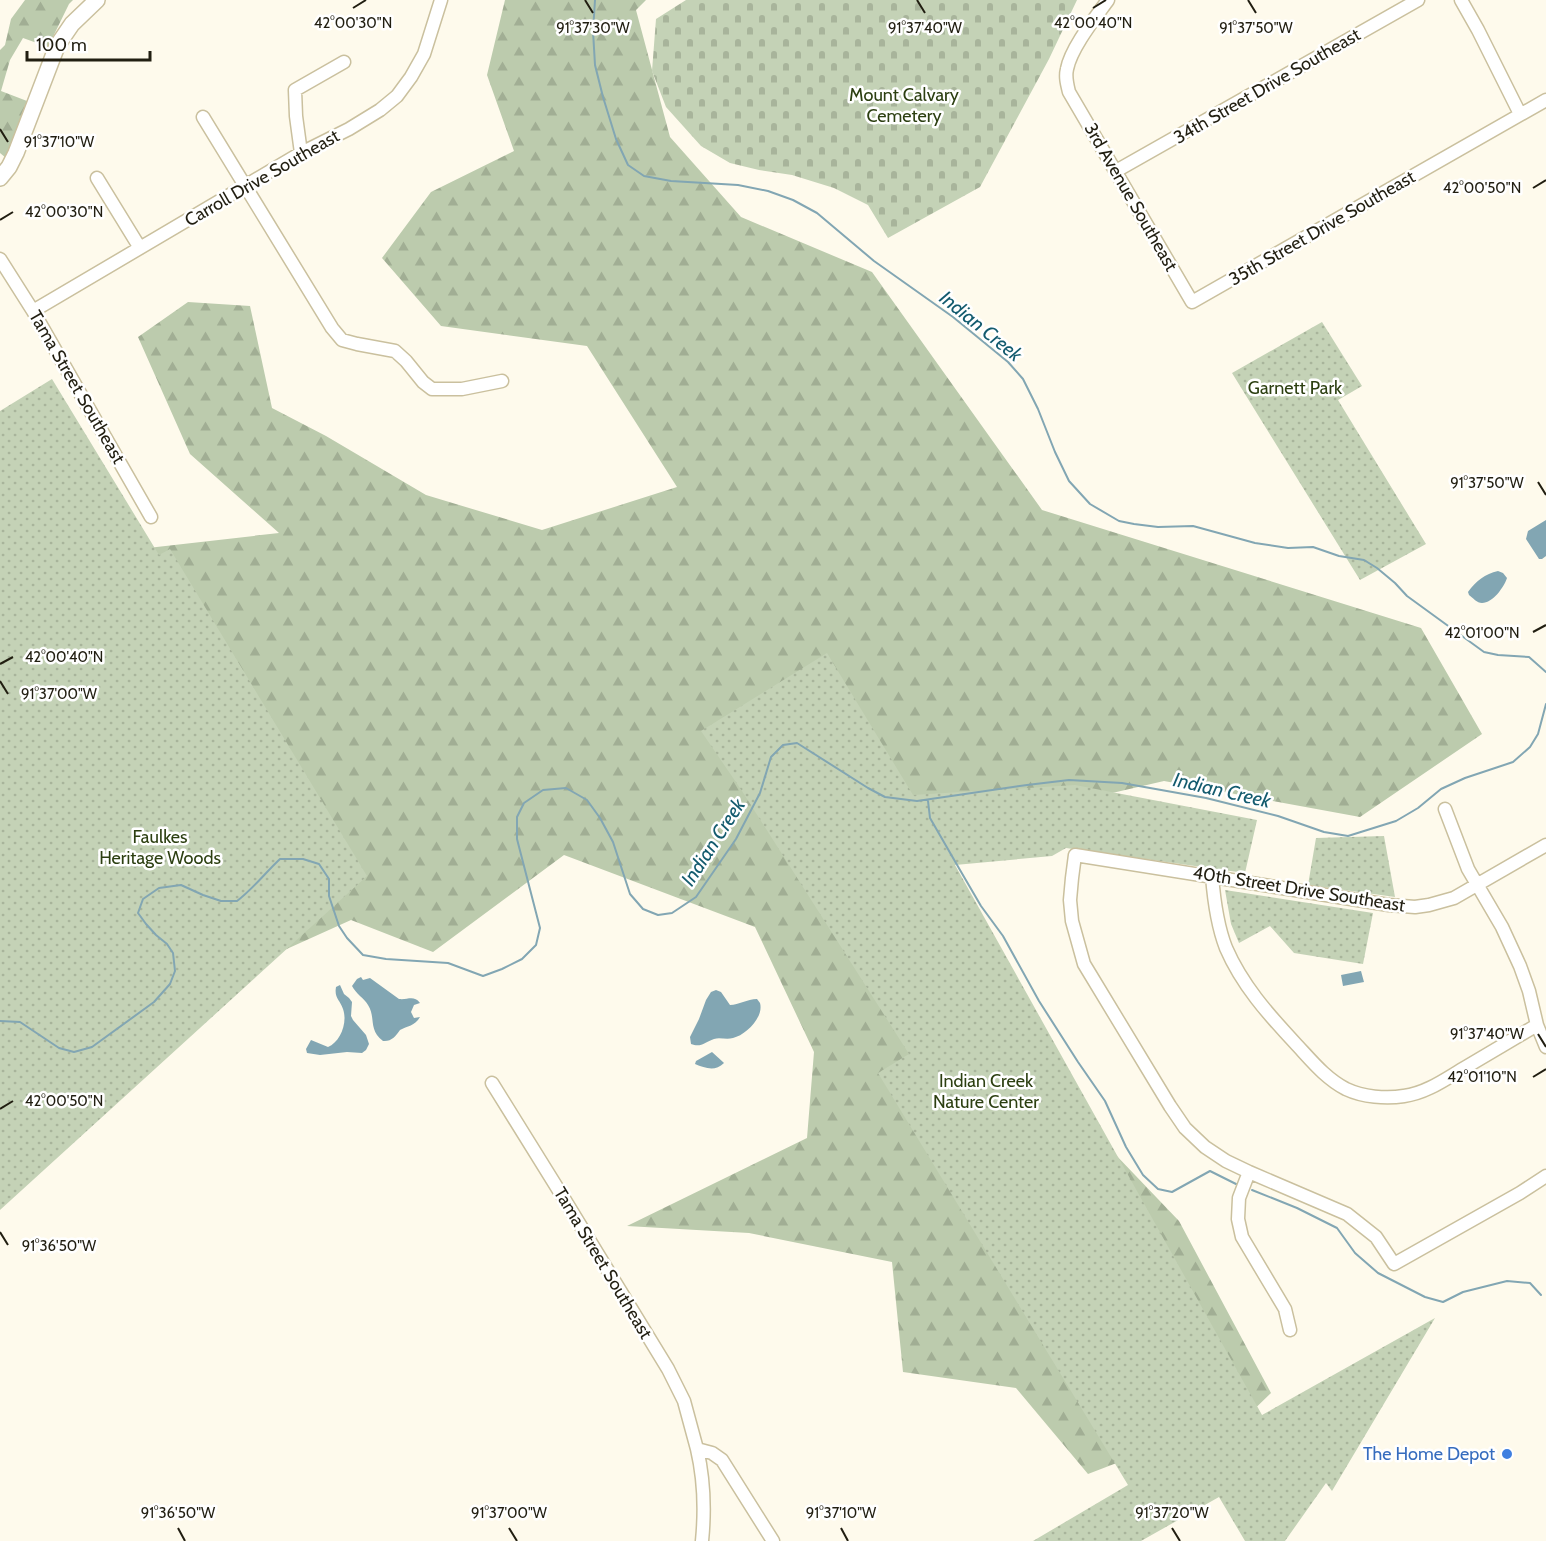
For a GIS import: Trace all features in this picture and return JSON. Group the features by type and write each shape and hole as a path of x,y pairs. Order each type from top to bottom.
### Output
{"main road":[{"path":"0,178 16,153 57,46 72,24 97,0"}],"street":[{"name":"Carroll Drive Southeast","path":"33,311 301,153 349,129 380,110 397,96 424,54 441,0"},
{"name":"3rd Avenue Southeast","path":"1108,0 1080,41 1067,66 1066,81 1069,92 1192,302"},
{"name":"34th Street Drive Southeast","path":"1116,171 1418,0"},
{"path":"1461,0 1520,114"},
{"path":"301,153 295,90 344,62"},
{"name":"35th Street Drive Southeast","path":"1192,302 1546,100"},
{"path":"203,117 332,328 342,340 395,351 432,389 462,389 502,381"},
{"path":"97,178 140,248"},
{"name":"Tama Street Southeast","path":"0,259 33,311 152,517"},
{"path":"1445,809 1468,869 1502,927 1520,966 1537,1025 1546,1047"},
{"name":"40th Street Drive Southeast","path":"1249,1172 1205,1147 1185,1128 1084,964 1072,921 1070,900 1075,855 1389,905 1409,906 1429,905 1454,898 1546,845"},
{"path":"1212,876 1220,929 1245,983 1267,1012 1318,1069 1348,1089 1366,1095 1384,1097 1406,1096 1422,1091 1537,1025"},
{"name":"Tama Street Southeast","path":"492,1083 668,1369 684,1401 697,1449 703,1496 702,1541"},
{"path":"1290,1330 1285,1309 1242,1237 1238,1219 1239,1198 1249,1172 1347,1214 1376,1238 1394,1264 1546,1176"},
{"path":"697,1449 722,1460 773,1541"}],"green space":[{"path":"25,0 73,0 48,47 23,38 10,60 1,91 27,101 6,158 0,153 0,50 5,45 11,19"},
{"path":"505,0 646,0 636,10 670,137 741,217 872,272 1042,510 1421,628 1482,734 1360,817 1164,781 978,824 887,810 1091,1129 1179,1221 1271,1393 1239,1424 1166,1444 1088,1474 1016,1388 903,1372 892,1262 749,1233 627,1226 807,1138 814,1052 755,927 564,855 433,952 351,920 216,981 139,549 279,533 190,454 138,337 188,302 250,306 272,408 326,436 426,495 542,530 677,487 587,346 441,326 382,258 431,192 514,151 487,75"},
{"name":"Mount Calvary Cemetery","path":"686,0 1077,0 1049,59 980,187 888,238 868,205 834,188 792,175 730,163 701,146 666,107 652,71 656,19"},
{"name":"Garnett Park","path":"1322,322 1362,386 1338,400 1426,544 1360,580 1232,373"},
{"name":"Faulkes Heritage Woods","path":"52,379 159,555 170,549 367,876 0,1210 0,411"},
{"name":"Indian Creek Nature Center","path":"827,653 913,795 1075,785 1257,820 1245,873 1066,848 1052,856 955,865 1262,1415 1435,1318 1332,1491 1326,1483 1285,1541 1245,1541 1219,1497 1141,1541 1033,1541 1128,1485 878,1073 909,1054 742,791 701,731"},
{"path":"1384,836 1395,897 1308,885 1316,838"},
{"path":"1225,890 1373,913 1363,964 1294,953 1270,926 1239,943 1231,924"}],"water":[{"path":"1546,520 1546,556 1539,559 1526,539 1528,531"},
{"path":"1498,571 1507,578 1501,590 1494,597 1482,603 1469,595 1468,592 1478,581"},
{"path":"1361,971 1364,982 1343,986 1341,975"},
{"path":"361,977 363,980 370,978 399,999 413,998 418,1001 420,1003 414,1005 411,1012 414,1018 420,1017 418,1020 400,1030 391,1040 383,1041 375,1032 368,1005 352,986"},
{"path":"340,985 344,994 352,1002 351,1016 366,1035 369,1044 362,1053 320,1055 307,1053 306,1049 311,1040 328,1047 336,1041 342,1031 344,1014 336,991 336,987"},
{"path":"716,990 721,992 730,1005 757,999 761,1008 757,1019 753,1025 738,1036 730,1039 716,1038 700,1045 691,1044 690,1037 706,1000 711,992"},
{"path":"712,1052 724,1063 721,1066 706,1068 695,1064 696,1061"}],"waterway":[{"name":"Indian Creek","path":"595,0 593,31 595,65 616,139 628,165 644,176 671,181 738,185 768,191 793,200 817,213 874,261 953,317 1008,362 1023,379 1069,481 1090,504 1119,521 1158,527 1193,526 1255,543 1288,548 1313,547 1339,556 1364,560 1395,583 1407,596 1484,652 1529,657 1546,672"},
{"name":"Indian Creek","path":"0,1021 20,1022 59,1048 74,1052 92,1047 154,1002 170,984 175,971 173,953 138,913 143,899 159,888 181,885 221,901 237,901 280,859 303,859 319,864 329,879 329,896 339,926 363,955 386,959 448,963 483,976 502,969 522,959 536,945 540,928 517,839 517,817 524,803 543,790 566,788 587,800 613,842 630,894 643,909 658,915 672,913 696,897 736,839 760,793 771,757 783,745 797,743 885,797 917,801 1069,780 1122,783 1206,798 1278,816 1324,832 1348,836 1396,821 1418,808 1441,789 1465,778 1513,762 1530,747 1538,734 1546,704"},
{"path":"928,801 930,818 981,906 1003,936 1039,1001 1105,1101 1126,1147 1143,1175 1158,1189 1172,1192 1210,1171 1236,1184"},
{"path":"1252,1190 1297,1208 1337,1228 1355,1253 1378,1273 1425,1297 1443,1302 1463,1292 1507,1281 1530,1283 1541,1295"}],"place":[{"name":"The Home Depot","path":"1507,1454"}]}
